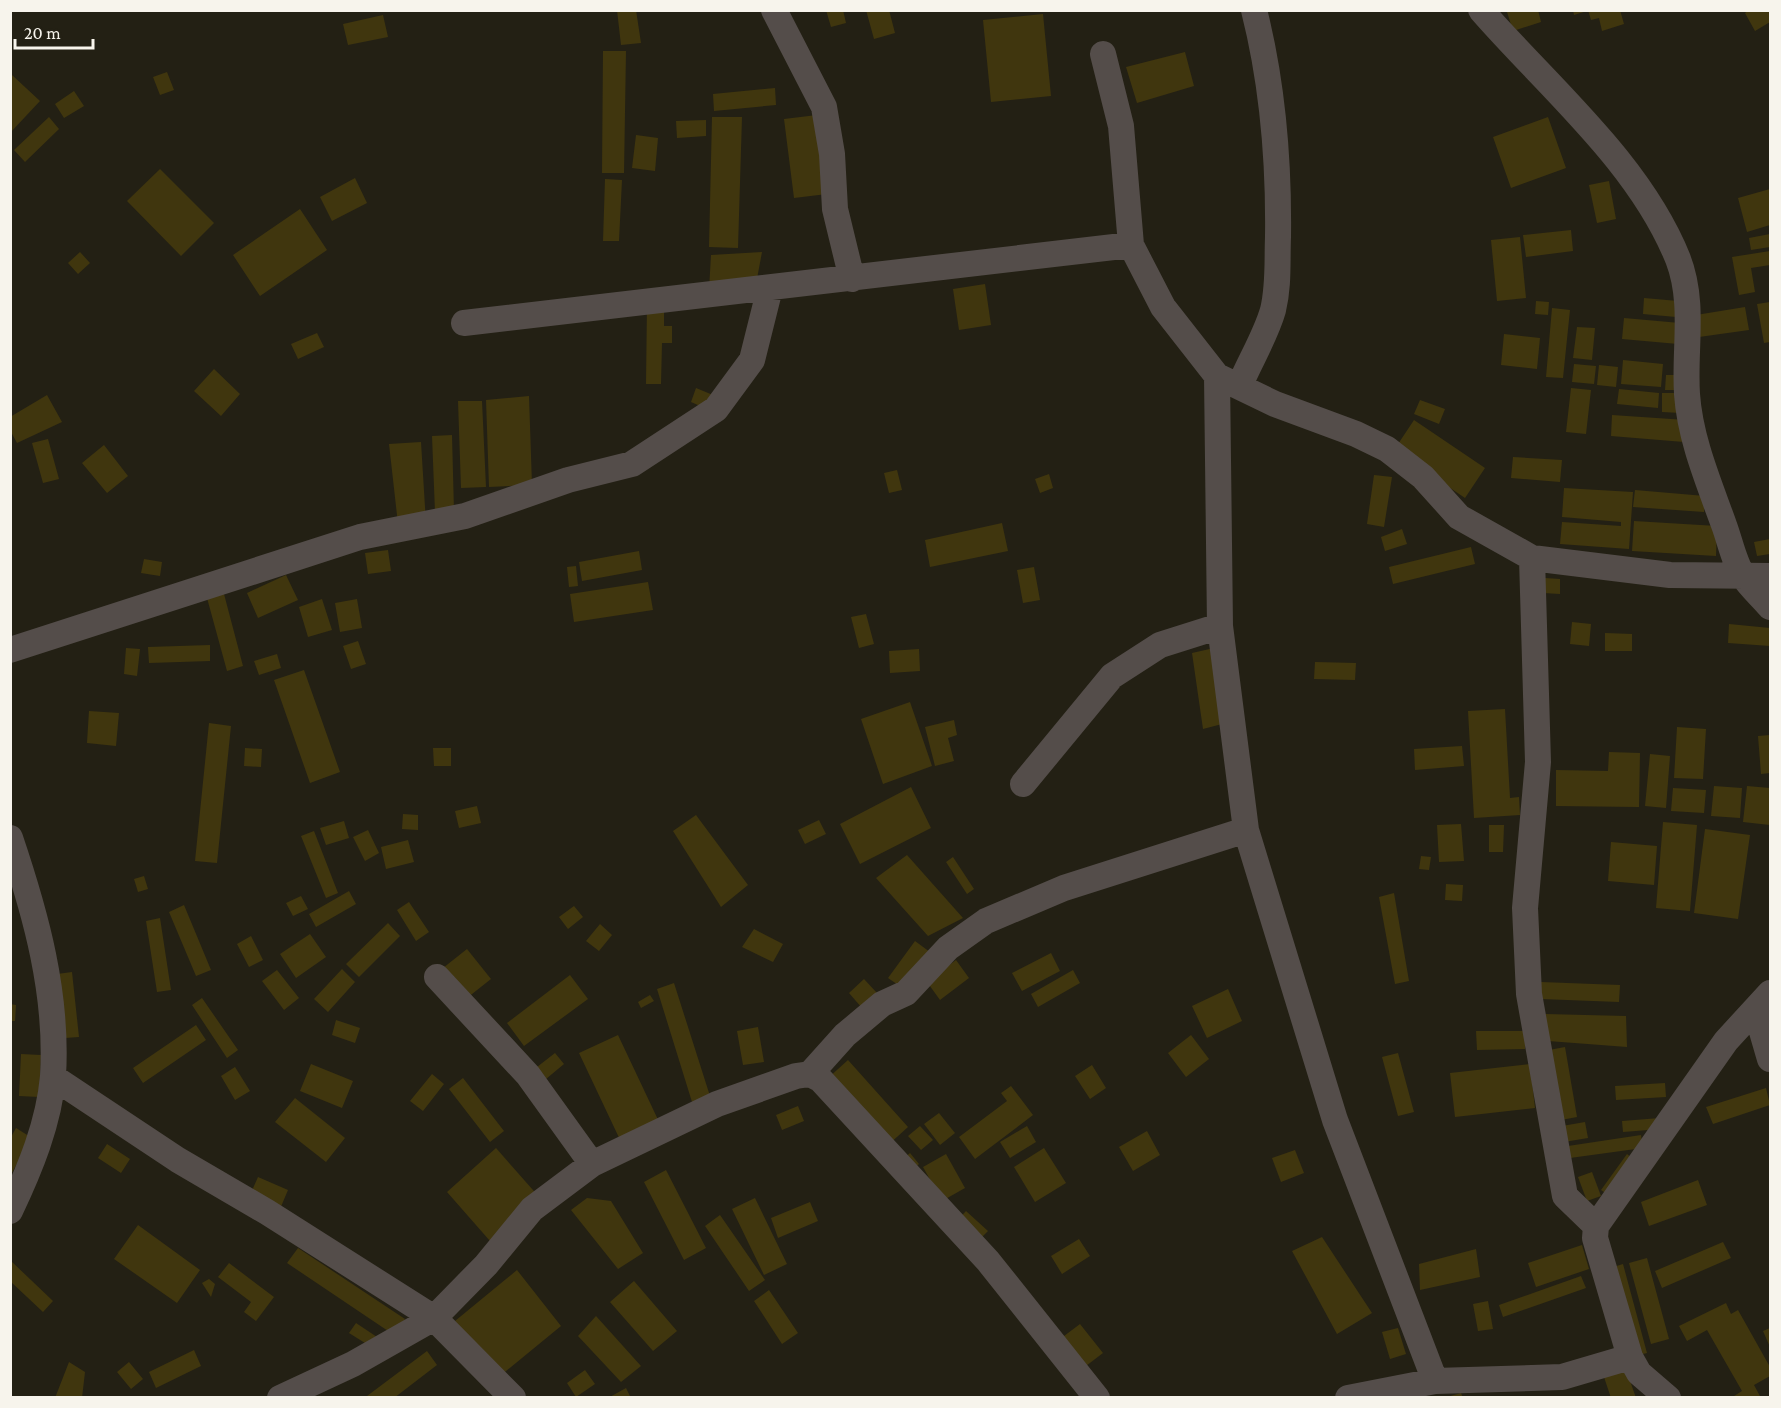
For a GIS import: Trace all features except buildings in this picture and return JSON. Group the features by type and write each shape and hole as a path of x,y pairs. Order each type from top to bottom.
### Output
{"street":[{"path":"774,10 824,107 832,154 835,209 852,279"},
{"path":"1254,10 1264,48 1274,116 1279,172 1280,266 1272,311 1229,381 1220,626 1246,830 1335,1120 1435,1381"},
{"path":"1481,10 1587,122 1626,173 1662,226 1674,252 1685,287 1688,315 1687,393 1691,424 1743,577 1770,607"},
{"path":"1103,54 1121,126 1131,245 1163,307 1229,381 1275,404 1356,434 1387,449 1423,477 1459,517 1532,558 1670,574 1770,576"},
{"path":"464,322 1131,245"},
{"path":"10,650 360,537 465,516 568,480 632,464 716,409 752,360 770,288"},
{"path":"1532,558 1538,762 1526,908 1529,994 1565,1196 1596,1226"},
{"path":"1023,784 1112,676 1160,645 1220,626"},
{"path":"810,1074 845,1035 882,1004 906,993 948,948 986,921 1064,888 1246,830"},
{"path":"10,838 44,953 52,1015 53,1077 39,1144 10,1211"},
{"path":"437,977 528,1075 592,1164"},
{"path":"1668,1398 1639,1373 1630,1358 1595,1238 1596,1226 1726,1041 1763,1002"},
{"path":"1763,1002 1770,1059"},
{"path":"280,1398 354,1364 434,1318 486,1264 532,1209 592,1164 717,1104 796,1076 810,1074 820,1079 988,1261 1097,1398"},
{"path":"53,1077 178,1160 267,1212 434,1318 513,1398"},
{"path":"1348,1398 1435,1381 1562,1377 1630,1358"}]}
